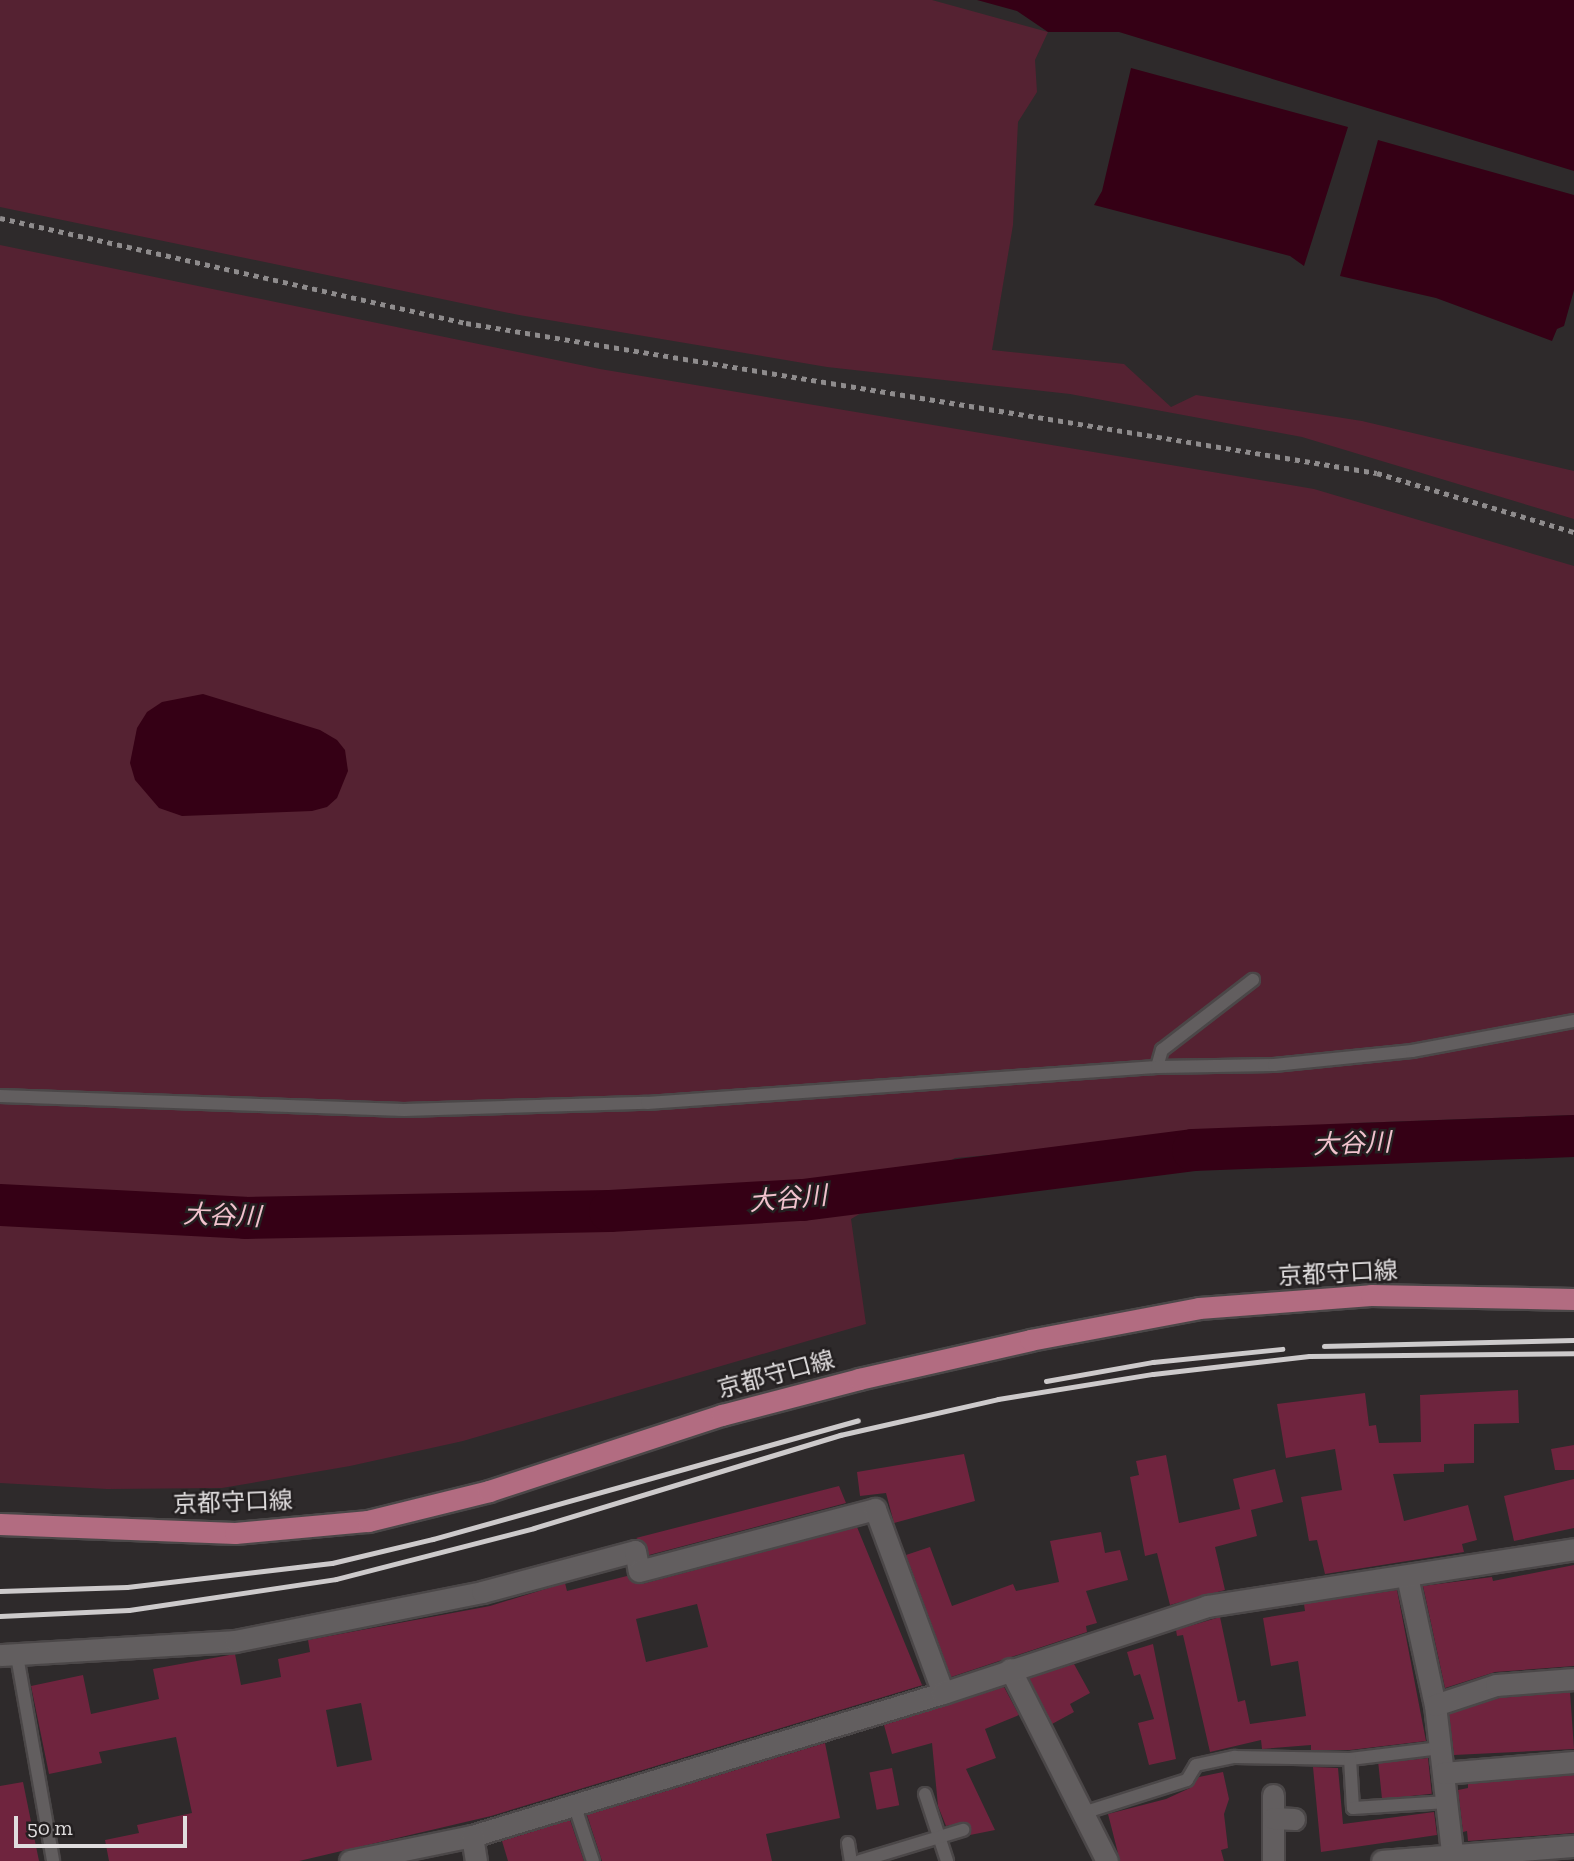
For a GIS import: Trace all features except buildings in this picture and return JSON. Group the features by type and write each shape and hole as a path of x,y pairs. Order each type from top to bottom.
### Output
{"main road":[{"name":"京都守口線","path":"0,1524 235,1533 368,1521 489,1491 722,1415 859,1379 1160,1315 1371,1295 1574,1299"}],"street":[{"path":"9,1655 236,1641 482,1592 635,1550 639,1571 875,1509 943,1693"},
{"path":"350,1861 472,1836 943,1693 1207,1606 1574,1549"},
{"path":"1407,1576 1435,1705 1453,1858"},
{"path":"1010,1669 1086,1812 1107,1861"},
{"path":"1435,1705 1496,1685 1574,1679"},
{"path":"1443,1773 1574,1762"},
{"path":"1273,1796 1283,1819 1273,1861"},
{"path":"472,1836 476,1861"},
{"path":"1382,1861 1453,1858 1574,1846"}],"lane":[{"path":"1157,1067 1162,1050 1253,979"},
{"path":"0,1096 223,1106 520,1109 762,1097 1157,1067 1274,1065 1412,1051 1574,1021"},
{"path":"9,1655 53,1861"},
{"path":"1086,1812 1187,1780 1196,1765 1235,1757 1350,1759 1440,1748"},
{"path":"1350,1759 1353,1808 1447,1802"},
{"path":"925,1794 947,1861"},
{"path":"574,1804 593,1861"},
{"path":"860,1861 962,1830"},
{"path":"848,1843 851,1861"}],"path":[{"path":"0,218 466,323 1255,450 1377,473 1574,532"}],"shaded area":[{"path":"0,0 932,0 1048,32 1035,60 1037,92 1018,122 1013,225 992,350 1124,364 1171,407 1196,395 1362,421 1574,471 1574,519 1302,437 1070,394 827,367 519,315 0,207"},
{"path":"977,0 1574,0 1574,171 1119,32 1048,32 1017,11"},
{"path":"1131,68 1348,127 1304,266 1290,256 1094,205 1102,191"},
{"path":"1378,140 1574,195 1574,290 1564,326 1557,329 1552,341 1436,298 1340,276"},
{"path":"0,245 600,369 1314,489 1574,566 1574,1115 1356,1123 955,1158 851,1219 866,1324 463,1441 350,1466 222,1488 107,1489 0,1483"},
{"path":"203,694 320,730 337,740 345,750 348,771 337,798 327,807 312,811 182,816 159,808 135,780 130,763 137,728 147,712 162,702"}],"waterway":[{"name":"大谷川","path":"0,1205 245,1218 610,1211 803,1200 1193,1150 1574,1136"}],"railway":[{"path":"1324,1346 1574,1340"},
{"path":"1046,1381 1153,1362 1282,1349"},
{"path":"0,1616 129,1610 336,1579 534,1528 840,1435 998,1399 1153,1374 1309,1356 1574,1353"},
{"path":"0,1591 127,1587 332,1563 433,1539 858,1420"}]}
